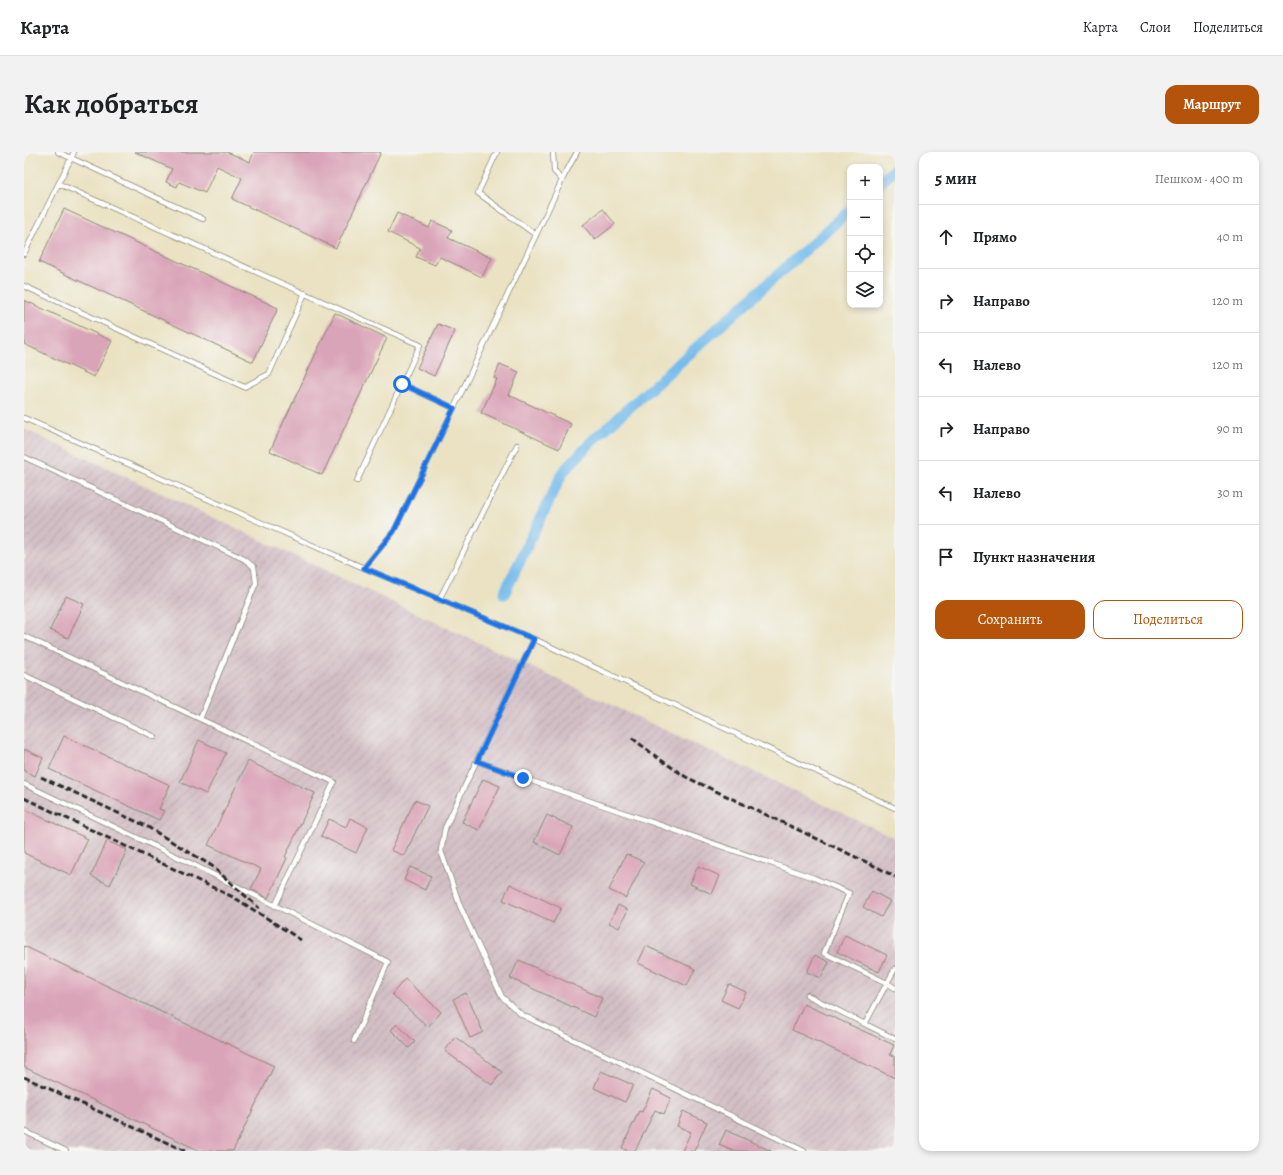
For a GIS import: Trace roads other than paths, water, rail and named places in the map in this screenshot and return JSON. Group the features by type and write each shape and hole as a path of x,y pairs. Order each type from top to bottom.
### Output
{"lane":[{"path":"58,152 203,219"},
{"path":"24,254 74,152"},
{"path":"497,152 478,193 536,236"},
{"path":"553,152 554,171 562,180"},
{"path":"364,568 394,531 562,180 577,152"},
{"path":"59,184 420,345 357,481"},
{"path":"24,286 244,387 269,374 305,293"},
{"path":"402,384 454,408"},
{"path":"24,418 364,568 534,639 895,808"},
{"path":"438,600 517,445"},
{"path":"24,457 244,559 254,567 256,583 200,719"},
{"path":"24,636 334,782 276,906"},
{"path":"534,639 445,828 441,851 460,906 502,997 522,1015 804,1151"},
{"path":"24,675 155,737"},
{"path":"477,761 530,781 814,878 849,893 824,953 895,988"},
{"path":"24,784 186,861 388,962 354,1041"},
{"path":"865,1024 895,969"},
{"path":"807,996 895,1039"},
{"path":"24,1131 66,1151"}],"waterway":[{"path":"883,180 895,169"},
{"path":"504,594 563,472 593,440 847,213"}],"railway":[{"path":"632,738 686,777 879,868 895,877"},
{"path":"41,777 146,826 212,866 259,908"},
{"path":"24,798 235,898 301,940"},
{"path":"24,1077 185,1151"}]}
